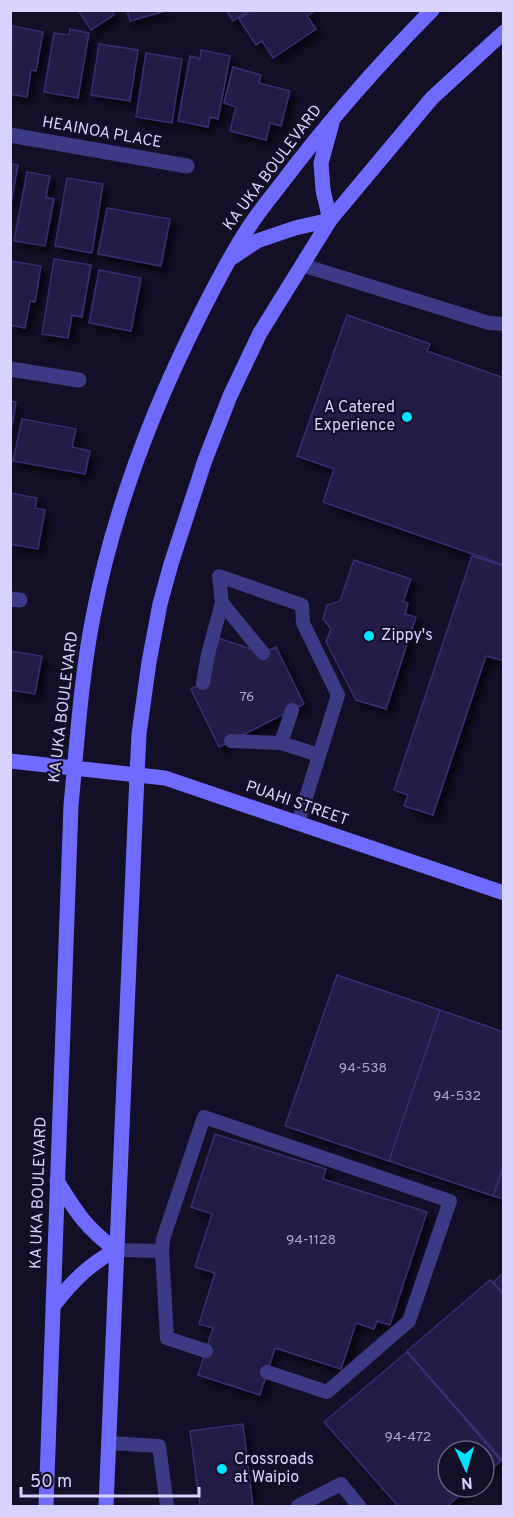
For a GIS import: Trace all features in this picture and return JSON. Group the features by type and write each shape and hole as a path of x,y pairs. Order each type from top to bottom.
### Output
{"main road":[{"name":"KA UKA BOULEVARD","path":"46,1506 71,805 93,617 112,540 157,407 178,358 228,261 251,223 333,118 376,68 432,10"},
{"path":"106,1506 137,775 141,724 160,604 187,510 230,396 260,333 330,220 432,98 504,32"},
{"path":"330,220 323,190 321,163 333,118"},
{"path":"228,261 257,241 295,228 330,220"},
{"name":"PUAHI STREET","path":"10,761 165,778 504,893"},
{"path":"57,1181 78,1216 95,1235 116,1250"},
{"path":"53,1306 75,1279 96,1261 116,1250"}],"street":[{"name":"HEAINOA PLACE","path":"10,135 187,166"},
{"path":"10,369 79,380"}],"lane":[{"path":"302,265 489,323 504,324"},
{"path":"203,683 208,654 222,603 219,576 302,605 303,623 338,695 298,823"},
{"path":"222,603 263,653"},
{"path":"281,743 292,710"},
{"path":"231,741 281,743 320,755"},
{"path":"206,1351 167,1338 162,1251 163,1239 204,1117 450,1201 409,1321 327,1392 267,1372"},
{"path":"116,1250 162,1251"},
{"path":"108,1443 159,1446 167,1506"},
{"path":"298,1506 341,1484 359,1506"}],"building":[{"path":"78,10 112,10 114,15 91,30"},
{"path":"127,10 169,10 130,21"},
{"path":"226,10 249,10 233,21"},
{"path":"252,10 316,10 307,16 316,29 273,58 262,41 256,45 239,19"},
{"path":"12,26 43,32 36,71 31,70 27,97 10,94"},
{"path":"70,29 89,33 78,98 44,92 54,33 69,35"},
{"path":"99,44 138,50 130,101 91,95"},
{"path":"201,50 230,56 218,119 210,117 208,127 178,121 190,56 200,59"},
{"path":"146,53 182,59 172,123 136,117"},
{"path":"233,67 261,75 259,83 290,91 281,126 270,123 266,140 230,131 236,107 224,103"},
{"path":"10,164 18,165 10,209"},
{"path":"27,172 50,176 46,197 54,199 45,246 14,241"},
{"path":"67,178 103,184 92,253 55,246"},
{"path":"107,208 170,219 161,266 98,254"},
{"path":"54,259 91,265 82,317 72,315 68,338 42,334"},
{"path":"10,261 41,266 35,302 30,301 25,328 10,325"},
{"path":"99,270 141,278 131,331 89,323"},
{"name":"A Catered Experience","path":"347,315 430,344 427,351 504,378 504,565 323,502 334,469 297,456"},
{"path":"10,401 16,402 10,437"},
{"path":"22,419 76,429 72,447 90,451 85,474 13,461"},
{"path":"10,493 37,498 35,508 45,510 38,549 10,544"},
{"path":"472,556 504,566 504,661 486,656 433,815 404,806 408,795 394,790"},
{"name":"Zippy's","path":"354,560 411,579 403,602 408,603 405,614 416,617 386,709 356,700 326,642 331,629 323,619 327,605 340,601"},
{"path":"218,638 263,653 276,647 304,704 219,747 191,689 203,683"},
{"path":"10,651 42,656 35,694 10,690"},
{"path":"337,975 440,1010 389,1161 285,1126"},
{"path":"440,1010 504,1032 504,1165 493,1196 389,1161"},
{"path":"215,1134 326,1169 323,1179 427,1212 390,1325 377,1321 374,1329 356,1323 341,1369 275,1348 260,1395 198,1375 213,1328 199,1324 215,1273 195,1267 212,1214 191,1207"},
{"path":"504,1165 504,1199 493,1196"},
{"path":"504,1273 504,1294 493,1282"},
{"path":"490,1280 504,1295 504,1462 496,1453 496,1439 484,1439 407,1351"},
{"path":"407,1352 482,1439 436,1439 436,1499 455,1499 447,1506 398,1506 324,1422"},
{"name":"Crossroads at Waipio","path":"243,1424 253,1506 200,1506 190,1431"},
{"path":"496,1455 501,1461 496,1465"}],"place":[{"name":"A Catered Experience","path":"407,417"},
{"name":"Zippy's","path":"369,636"},
{"name":"Crossroads at Waipio","path":"222,1469"}]}
